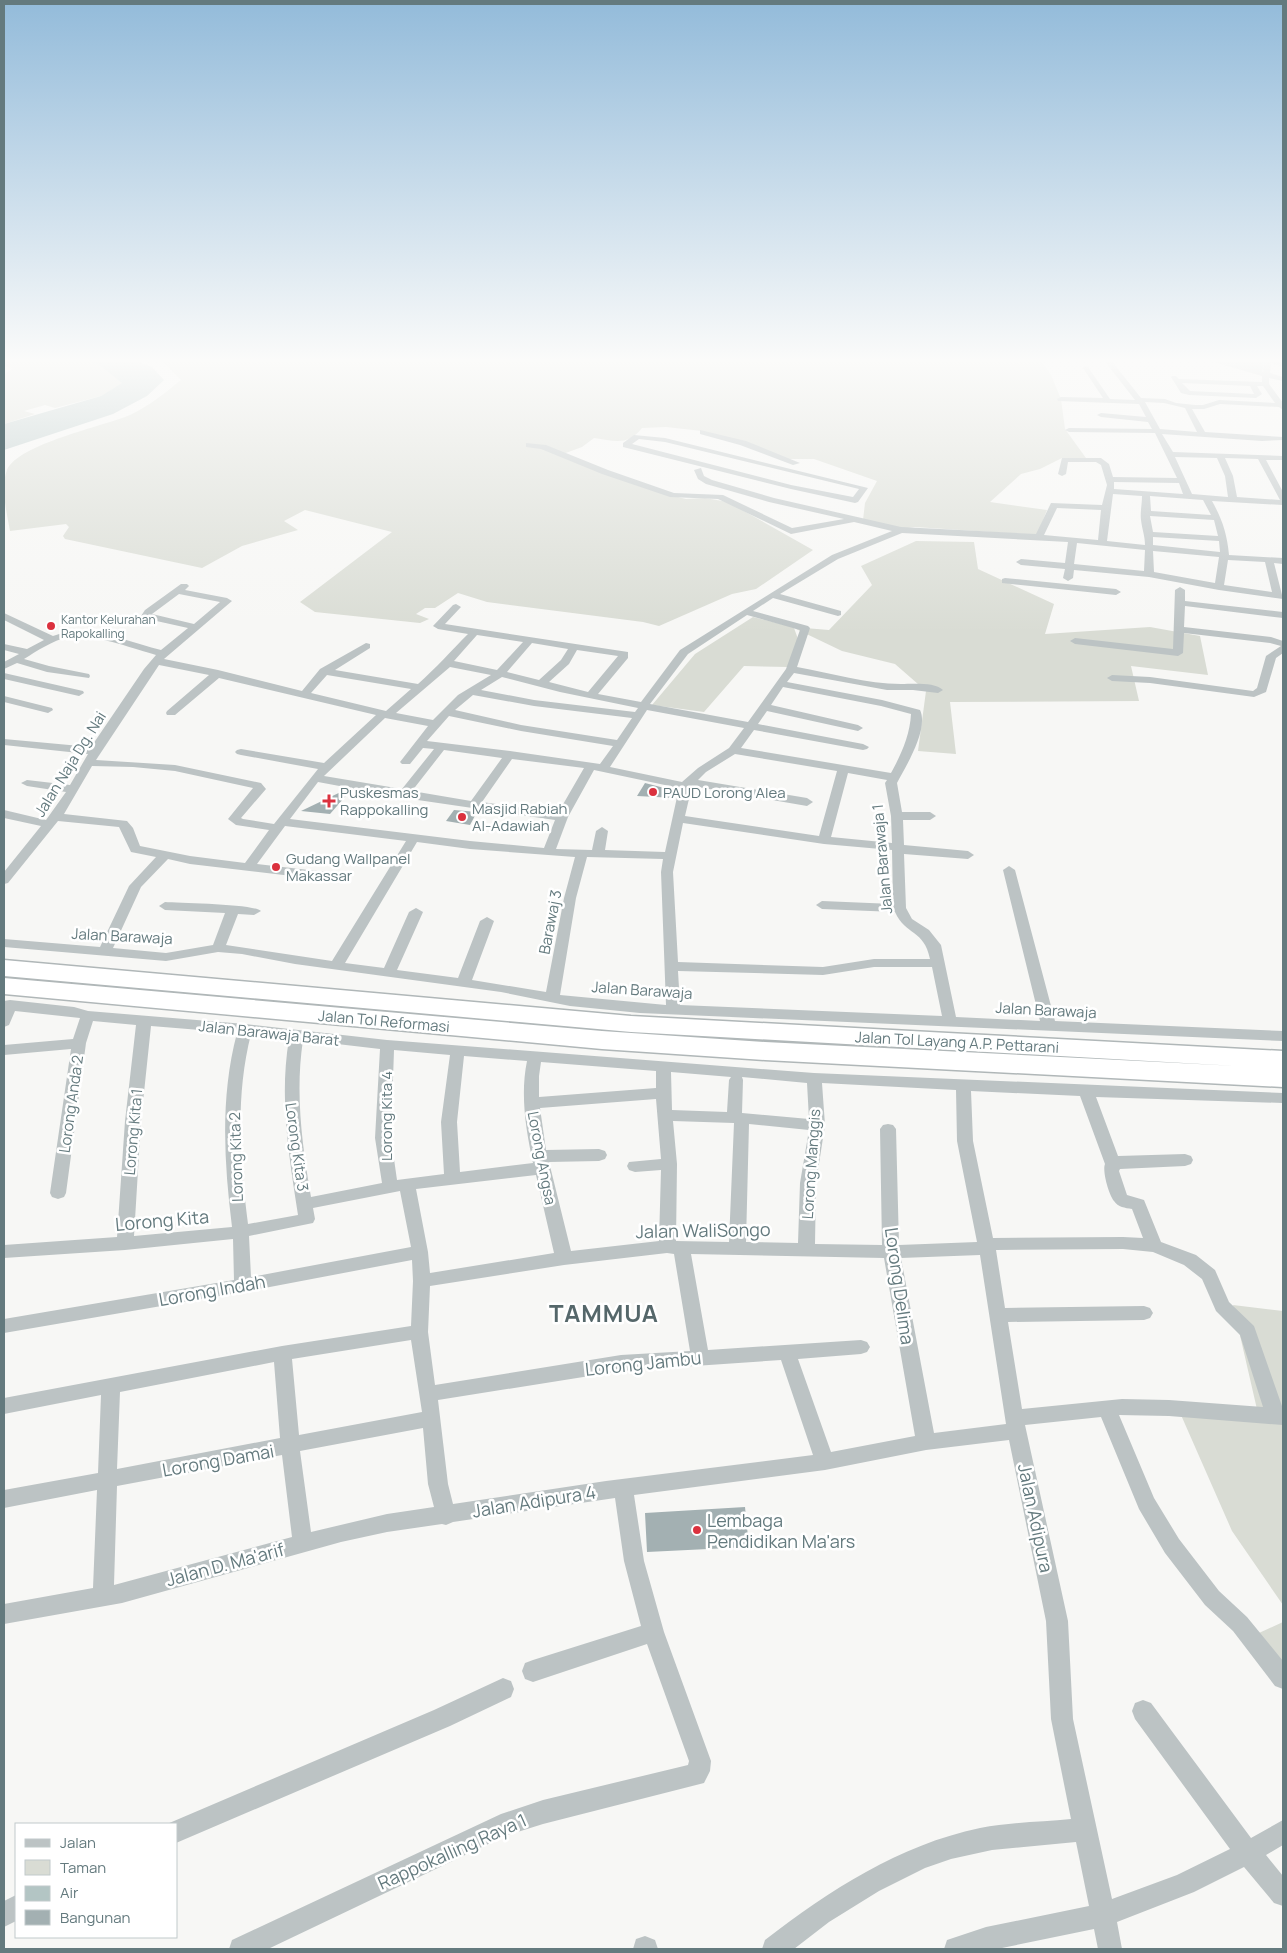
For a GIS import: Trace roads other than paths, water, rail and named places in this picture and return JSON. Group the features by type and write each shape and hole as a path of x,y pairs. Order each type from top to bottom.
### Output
{"highway":[{"name":"Jalan Tol Reformasi","path":"4,968 630,1024"},
{"name":"Jalan Tol Reformasi","path":"6,998 274,1012 602,1040 765,1051"},
{"name":"Jalan Tol Layang A.P. Pettarani","path":"630,1024 1283,1060"},
{"path":"823,1035 1178,1043 1283,1049"},
{"path":"602,1040 689,1052 777,1060 1283,1096"},
{"name":"Jalan Tol Layang A.P. Pettarani","path":"765,1051 1283,1078"}],"street":[{"path":"551,450 673,495 720,497 791,531 864,522"},
{"path":"651,450 792,487 855,500 862,509 864,522"},
{"path":"706,450 864,487 855,500"},
{"path":"761,450 837,477 833,480"},
{"path":"1168,450 1188,497"},
{"path":"1170,454 1180,450"},
{"path":"1208,450 1220,456 1229,476 1233,499"},
{"path":"1220,456 1228,450"},
{"path":"1244,450 1261,457 1283,458"},
{"path":"1261,457 1283,499"},
{"path":"1062,474 1064,461 1098,460 1105,464 1110,479 1111,491 1106,508 1102,544"},
{"path":"698,470 699,475 709,482 772,500 901,530 1039,537 1283,561"},
{"path":"1110,479 1181,481"},
{"path":"772,500 792,487"},
{"path":"1111,491 1283,503"},
{"path":"1146,494 1146,513 1144,518 1149,534 1149,574"},
{"path":"1206,498 1218,518 1224,539 1225,556 1219,587"},
{"path":"1039,537 1054,505 1106,508"},
{"path":"1146,513 1218,518"},
{"path":"549,852 562,817 597,767 630,733 645,705 684,652 772,595 836,557 901,530"},
{"path":"1149,534 1224,539"},
{"path":"1068,578 1073,540"},
{"path":"1005,581 1117,585 1149,574 1219,587 1280,595 1279,583 1268,560"},
{"path":"1021,562 1068,567 1117,585"},
{"path":"186,584 148,612 146,616 196,627"},
{"path":"1075,641 1178,653 1180,590"},
{"name":"Jalan Naja Dg. Nai","path":"4,880 53,821 94,751 160,657 226,600 177,591"},
{"path":"772,595 838,613"},
{"path":"1180,603 1283,614"},
{"path":"456,607 438,626 624,655 591,695"},
{"path":"673,1009 667,886 670,856 687,784 702,770 733,750 791,669 805,628 746,612"},
{"path":"4,616 53,640"},
{"path":"1180,630 1257,638 1283,644"},
{"path":"248,867 315,778 385,714 448,663 450,658 475,632"},
{"path":"4,666 53,640 75,634 98,637 218,673 385,714 435,724"},
{"path":"406,762 435,724 458,701 499,674 530,640"},
{"path":"305,694 324,671 366,646"},
{"path":"542,683 565,662 575,646"},
{"path":"4,647 30,653"},
{"path":"1112,678 1150,680 1254,694 1262,690 1271,656 1283,649"},
{"path":"17,660 47,669 85,676"},
{"path":"448,663 591,695 751,724 863,747"},
{"path":"791,669 887,687 914,687 938,690"},
{"path":"324,671 419,687"},
{"path":"171,713 218,673"},
{"path":"4,676 79,693"},
{"path":"733,750 892,777 907,756 916,723 916,712 892,705 782,684"},
{"path":"471,692 534,703 639,716"},
{"path":"4,699 48,710"},
{"path":"765,707 858,728"},
{"path":"447,712 528,730 619,744"},
{"path":"4,742 94,751"},
{"path":"421,744 510,754 597,767 687,784 807,802"},
{"path":"404,794 442,746"},
{"path":"241,752 272,759 326,767"},
{"path":"474,805 510,754"},
{"path":"88,763 146,764 257,785 260,789 234,819 240,822 549,852 670,856"},
{"path":"824,840 843,770"},
{"name":"Jalan Barawaja 1","path":"892,777 891,791 897,816 899,848 900,908 906,921 931,940 938,963 950,1022"},
{"path":"315,778 404,794 562,817"},
{"path":"27,783 73,789"},
{"path":"4,814 53,821 123,824 127,828 135,849 164,856 343,878"},
{"path":"897,816 930,816"},
{"path":"679,819 824,840 968,855"},
{"path":"598,853 602,831"},
{"path":"336,966 413,839"},
{"name":"Barawaj 3","path":"552,998 570,898 582,852"},
{"path":"105,952 125,905 136,886 146,873 164,856"},
{"path":"1009,870 1049,1027"},
{"path":"822,905 900,908"},
{"path":"165,906 254,911"},
{"path":"218,948 233,909"},
{"path":"389,973 416,912"},
{"path":"464,984 486,920"},
{"name":"Jalan Barawaja","path":"4,943 166,956 218,948 242,950 336,966 604,1005 1049,1027 1283,1036"},
{"path":"670,966 822,971 874,963 938,963"},
{"path":"4,1022 6,998"},
{"name":"Jalan Barawaja Barat","path":"6,998 88,1016 245,1029 388,1045 814,1078 1086,1091 1283,1096"},
{"name":"Lorong Anda 2","path":"58,1193 79,1043 88,1016"},
{"name":"Lorong Kita 1","path":"125,1244 133,1121 144,1021"},
{"name":"Lorong Kita 2","path":"242,1286 240,1233 233,1168 233,1116 236,1064 245,1029"},
{"name":"Lorong Kita 3","path":"297,1035 292,1053 290,1097 293,1138 297,1149 299,1176 305,1204 390,1186 452,1179 541,1162 599,1155"},
{"path":"4,1050 79,1043"},
{"name":"Lorong Kita 4","path":"388,1045 383,1138 390,1186"},
{"path":"452,1179 449,1122 458,1049"},
{"name":"Lorong Angsa","path":"535,1056 531,1103 541,1162 564,1258"},
{"path":"664,1066 674,1248 700,1357"},
{"name":"Lorong Manggis","path":"806,1250 808,1183 817,1125 814,1078"},
{"path":"736,1080 738,1118 737,1249"},
{"name":"Jalan Adipura","path":"964,1086 965,1141 986,1246 1016,1424 1058,1621 1062,1719 1110,1949"},
{"path":"1086,1091 1108,1158 1116,1163 1185,1160"},
{"path":"531,1103 664,1093"},
{"path":"666,1115 738,1118 817,1125"},
{"name":"Lorong Delima","path":"888,1129 891,1252 926,1442"},
{"path":"1116,1163 1110,1168 1119,1195 1124,1202 1138,1204 1154,1246"},
{"path":"635,1166 669,1164"},
{"path":"407,1184 420,1252 422,1281 419,1332 432,1418 438,1484 446,1516"},
{"name":"Lorong Kita","path":"4,1252 125,1244 240,1233 284,1226 307,1219 305,1204"},
{"name":"Jalan WaliSongo","path":"422,1281 564,1258 674,1248 891,1252 986,1246 1123,1243 1154,1246 1190,1260 1212,1280 1222,1306 1241,1322 1248,1331 1279,1417"},
{"name":"Lorong Indah","path":"4,1326 242,1286 420,1252"},
{"path":"997,1315 1144,1314"},
{"path":"4,1406 282,1353 419,1332"},
{"name":"Lorong Jambu","path":"427,1394 620,1363 861,1347"},
{"path":"788,1352 825,1462"},
{"path":"282,1353 290,1446 303,1543"},
{"path":"103,1597 111,1385"},
{"path":"1107,1408 1146,1503 1172,1546 1212,1598 1240,1624 1283,1678"},
{"name":"Jalan Adipura 4","path":"446,1516 623,1488 825,1462 1107,1408 1169,1408 1279,1417"},
{"name":"Lorong Damai","path":"4,1499 432,1418"},
{"path":"533,1671 653,1632 634,1561 623,1488"},
{"name":"Jalan D. Ma'arif","path":"4,1614 103,1597 303,1543 388,1523 446,1516"},
{"name":"Rappokalling Raya 1","path":"241,1949 501,1826 543,1812 692,1777 699,1771 700,1760 653,1632"},
{"path":"178,1830 442,1718 503,1689"},
{"path":"1143,1711 1248,1853 1283,1894"},
{"path":"774,1949 817,1915 873,1879 920,1858 980,1840 1085,1830"},
{"path":"956,1949 1102,1915 1169,1893 1248,1853 1283,1832"},
{"path":"4,1915 15,1907"}],"place":[{"name":"Kantor Kelurahan Rapokalling","path":"51,626"},
{"name":"PAUD Lorong Alea","path":"653,792"},
{"name":"Puskesmas Rappokalling","path":"329,801"},
{"name":"Masjid Rabiah Al-Adawiah","path":"462,817"},
{"name":"Gudang Wallpanel Makassar","path":"276,867"},
{"name":"Lembaga Pendidikan Ma'ars","path":"697,1530"}],"district":[{"name":"TAMMUA","path":"604,1312"}]}
